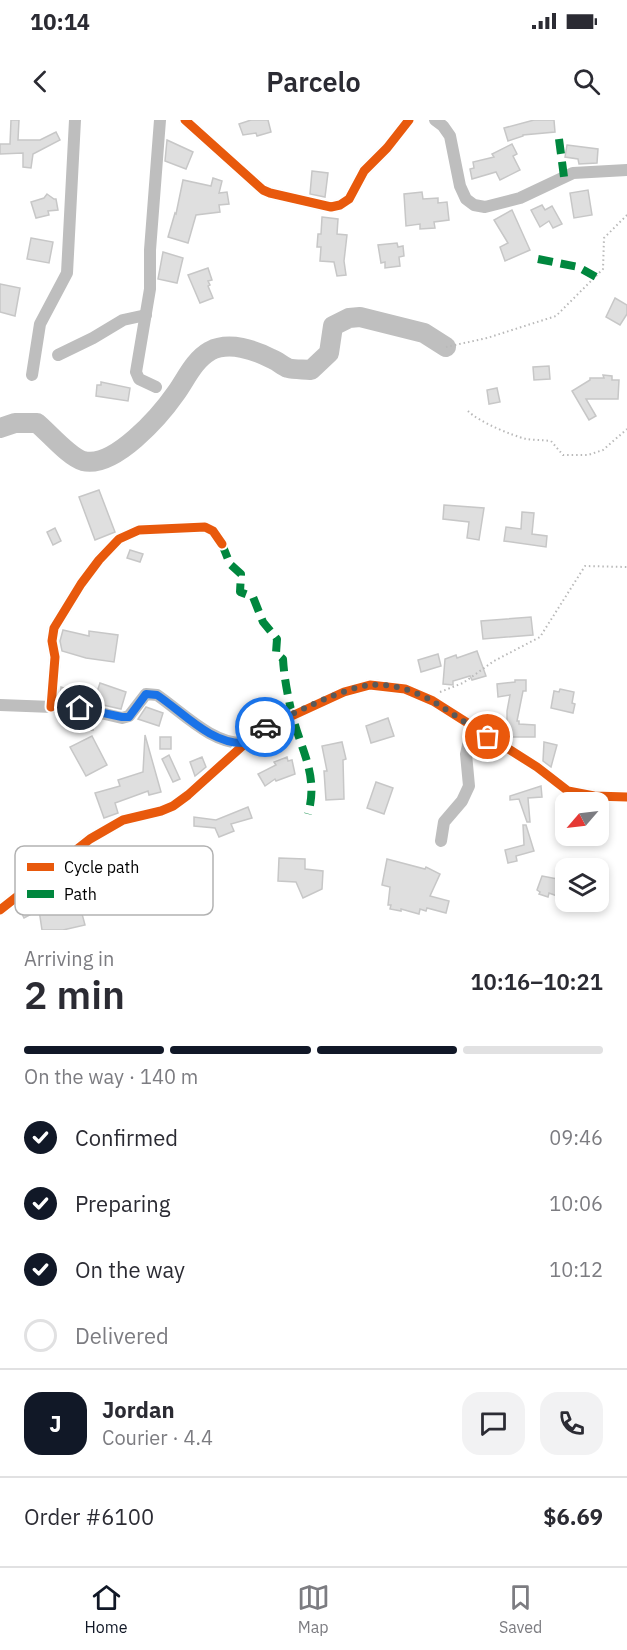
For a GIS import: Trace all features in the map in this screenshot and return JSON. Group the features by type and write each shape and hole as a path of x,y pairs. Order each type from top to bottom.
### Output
{"street":[{"path":"32,375 40,324 67,273 75,120"},
{"path":"156,387 139,380 136,372 150,289 150,250 160,120"},
{"path":"185,120 263,190 270,194 331,207 340,205 349,199 364,171 387,148 409,120"},
{"path":"435,120 450,136 460,186 466,199 474,205 485,207 520,198 573,173 627,170"},
{"path":"58,355 123,320 146,315"},
{"path":"51,707 55,657 52,641 54,628 81,584 119,539 139,530 205,527 213,531 222,544"},
{"path":"81,846 123,820 173,806 259,730 344,692 370,684 405,689 433,701 472,728 537,767 568,791 594,796 627,797"},
{"path":"0,705 80,708 129,717 146,694 150,693 157,695 208,733 225,742 245,743"},
{"path":"441,841 444,822 462,801 469,786 466,754 472,728"},
{"path":"0,910 15,898"}],"path":[{"path":"446,347 487,338 556,316 603,269 604,238 627,215"},
{"path":"468,411 473,416 525,438 550,441 563,455 588,455 603,450 627,429"},
{"path":"433,701 440,692 463,682 494,661 540,637 585,566 627,567"}],"building":[{"path":"11,120 19,120 18,140 40,140 56,132 60,140 33,154 31,168 23,167 23,153 0,154 0,144 10,144"},
{"path":"251,120 268,120 271,132 257,136 256,133 243,135 239,124"},
{"path":"534,120 554,120 555,132 523,135 508,141 504,128"},
{"path":"167,140 193,152 186,169 165,161"},
{"path":"512,144 517,154 513,156 520,170 500,180 496,172 472,179 470,169 474,168 473,162 494,157 492,154"},
{"path":"567,145 598,149 597,163 579,164 578,159 565,157"},
{"path":"312,171 328,173 325,197 310,194"},
{"path":"213,178 222,181 219,193 227,192 229,204 219,205 220,212 196,215 188,243 168,237 176,214 183,180 211,186"},
{"path":"588,190 592,215 574,218 570,193"},
{"path":"422,192 423,199 438,198 438,203 447,202 449,220 434,222 435,228 420,229 420,224 406,226 404,194"},
{"path":"47,194 56,199 58,210 48,211 49,215 36,218 31,202 44,198"},
{"path":"542,205 545,210 552,206 562,224 553,228 549,221 540,227 531,210"},
{"path":"512,210 530,250 505,261 500,247 508,243 494,220"},
{"path":"322,217 338,219 337,234 347,235 344,261 346,275 337,276 334,262 320,261 321,247 317,247 318,234 321,234"},
{"path":"31,238 53,242 49,263 27,259"},
{"path":"397,243 398,247 403,246 404,256 399,257 400,266 385,268 385,262 381,263 378,245"},
{"path":"163,252 183,258 177,283 158,279"},
{"path":"208,268 212,280 208,281 210,285 208,286 213,298 200,303 188,275"},
{"path":"0,284 20,288 15,316 0,312"},
{"path":"615,298 627,305 627,314 620,325 606,317"},
{"path":"549,366 550,379 534,380 533,367"},
{"path":"603,375 612,376 612,380 619,380 618,399 586,399 596,416 589,420 572,391 590,378 604,378"},
{"path":"101,382 130,388 128,401 96,396 97,385 101,385"},
{"path":"497,388 500,402 489,404 487,390"},
{"path":"99,490 115,532 95,540 79,497"},
{"path":"444,505 484,508 479,540 467,538 469,522 443,519"},
{"path":"522,512 534,513 532,534 547,536 546,547 504,541 506,527 521,529"},
{"path":"55,528 61,541 53,545 47,532"},
{"path":"130,550 143,554 140,562 127,558"},
{"path":"531,617 533,635 483,639 481,621"},
{"path":"63,630 89,636 89,631 118,635 114,662 86,658 62,651 60,641"},
{"path":"477,651 486,676 472,680 470,676 453,681 453,685 443,684 445,659 456,655 457,658"},
{"path":"438,654 441,666 421,672 418,660"},
{"path":"515,680 526,680 526,691 523,691 517,721 519,724 535,725 535,737 507,737 507,711 510,695 498,697 497,684 515,682"},
{"path":"100,683 126,692 121,709 81,700 60,699 61,687 95,698"},
{"path":"560,689 574,692 573,713 551,708 554,691 559,692"},
{"path":"146,707 163,713 159,726 138,719"},
{"path":"78,716 93,720 93,730 78,730"},
{"path":"388,718 394,736 371,743 366,726"},
{"path":"145,735 161,792 149,795 148,791 115,803 118,813 104,818 95,793 120,786 118,780 143,772"},
{"path":"92,736 107,765 86,776 70,747"},
{"path":"160,737 171,737 171,749 160,749"},
{"path":"342,742 346,759 343,760 344,799 326,800 324,771 327,771 322,746"},
{"path":"544,742 557,745 551,767 543,761"},
{"path":"169,755 180,779 173,782 162,759"},
{"path":"202,757 206,767 195,776 190,762"},
{"path":"287,757 288,761 292,760 295,774 276,781 275,779 265,786 258,774 276,765 274,762"},
{"path":"376,782 393,788 384,814 367,808"},
{"path":"541,786 542,797 528,798 530,822 527,822 519,799 510,800 510,796"},
{"path":"248,807 252,818 231,824 234,831 219,837 215,828 194,826 194,817 216,820"},
{"path":"523,825 526,825 534,851 516,856 517,861 508,863 505,850 524,845"},
{"path":"279,858 305,859 305,869 323,871 322,889 303,898 296,882 278,881"},
{"path":"387,859 425,869 426,867 440,874 430,896 449,901 446,913 427,908 426,911 420,909 419,914 401,909 401,911 390,909 391,905 388,905 390,887 382,885"},
{"path":"542,876 555,878 555,895 549,893 548,897 539,894 537,890"},
{"path":"40,915 82,915 85,925 63,930 42,930"}],"waterway":[{"path":"0,428 15,423 37,423 77,459 95,461 122,449 148,427 169,403 199,359 217,348 242,348 265,356 288,368 311,370 329,353 333,326 349,318 360,317 424,333 446,347"}],"marked path":[{"path":"559,139 564,177"},
{"path":"538,259 578,267 596,277"},
{"path":"222,544 230,564 241,574 240,592 253,597 263,622 277,639 276,653 283,659 292,714 310,775 311,800 308,814"}],"cycle path":[{"path":"185,120 263,190 331,207 340,205 349,199 364,171 387,148 409,120"},
{"path":"51,707 55,657 52,641 54,628 81,584 119,539 139,530 205,527 213,531 222,544"},
{"path":"81,846 123,820 173,806 259,731 344,692 370,685 405,689 433,701 537,767 568,791 594,796 627,797"},
{"path":"0,910 15,898"}],"way so far":[{"path":"265,727 344,692 370,684 405,689 433,701 488,737"}],"route":[{"path":"80,708 129,717 146,694 150,693 157,695 208,733 225,742 245,743 265,727"}]}
